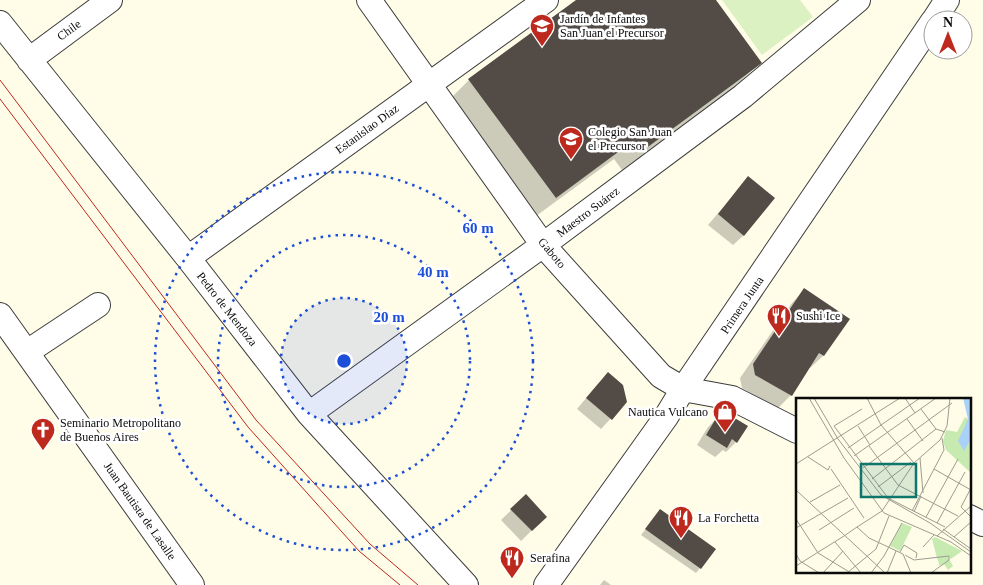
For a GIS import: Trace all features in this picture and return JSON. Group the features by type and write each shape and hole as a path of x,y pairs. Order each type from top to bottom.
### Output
{"street":[{"name":"Chile","path":"28,60 110,0"},
{"name":"Gaboto","path":"369,0 544,245 661,376 683,389 732,398 796,430"},
{"name":"Estanislao Díaz","path":"188,258 546,0"},
{"name":"Maestro Suárez","path":"309,414 544,245 743,96 858,0"},
{"name":"Pedro de Mendoza","path":"0,23 188,258 309,414 466,585"},
{"name":"Primera Junta","path":"546,585 666,416 923,35"},
{"path":"27,352 98,305"},
{"name":"Juan Bautista de Lasalle","path":"0,315 192,585"},
{"path":"970,518 983,524"}],"green space":[{"path":"722,0 800,0 813,17 762,55"}],"building":[{"name":"Colegio San Juan el Precursor","path":"576,0 716,0 762,63 641,152 633,141 556,198 468,79"},
{"path":"748,176 775,198 744,236 718,214"},
{"path":"804,288 850,319 824,356 819,353 792,396 755,375 753,364"},
{"path":"608,372 623,385 627,402 612,420 586,398"},
{"name":"Nautica Vulcano","path":"728,414 748,426 737,443 732,439 727,448 706,435 718,415"},
{"path":"526,494 547,517 532,531 510,509"},
{"name":"La Forchetta","path":"660,509 716,549 701,569 645,529"}],"tram line":[{"path":"0,80 256,420 370,544 418,585"},
{"path":"0,99 248,427 359,551 400,585"}],"place":[{"name":"Jardín de Infantes San Juan el Precursor","path":"542,47"},
{"name":"Colegio San Juan el Precursor","path":"571,160"},
{"name":"Sushi Ice","path":"779,337"},
{"name":"Nautica Vulcano","path":"725,433"},
{"name":"Seminario Metropolitano de Buenos Aires","path":"43,451"},
{"name":"La Forchetta","path":"681,539"},
{"name":"Serafina","path":"512,579"}]}
